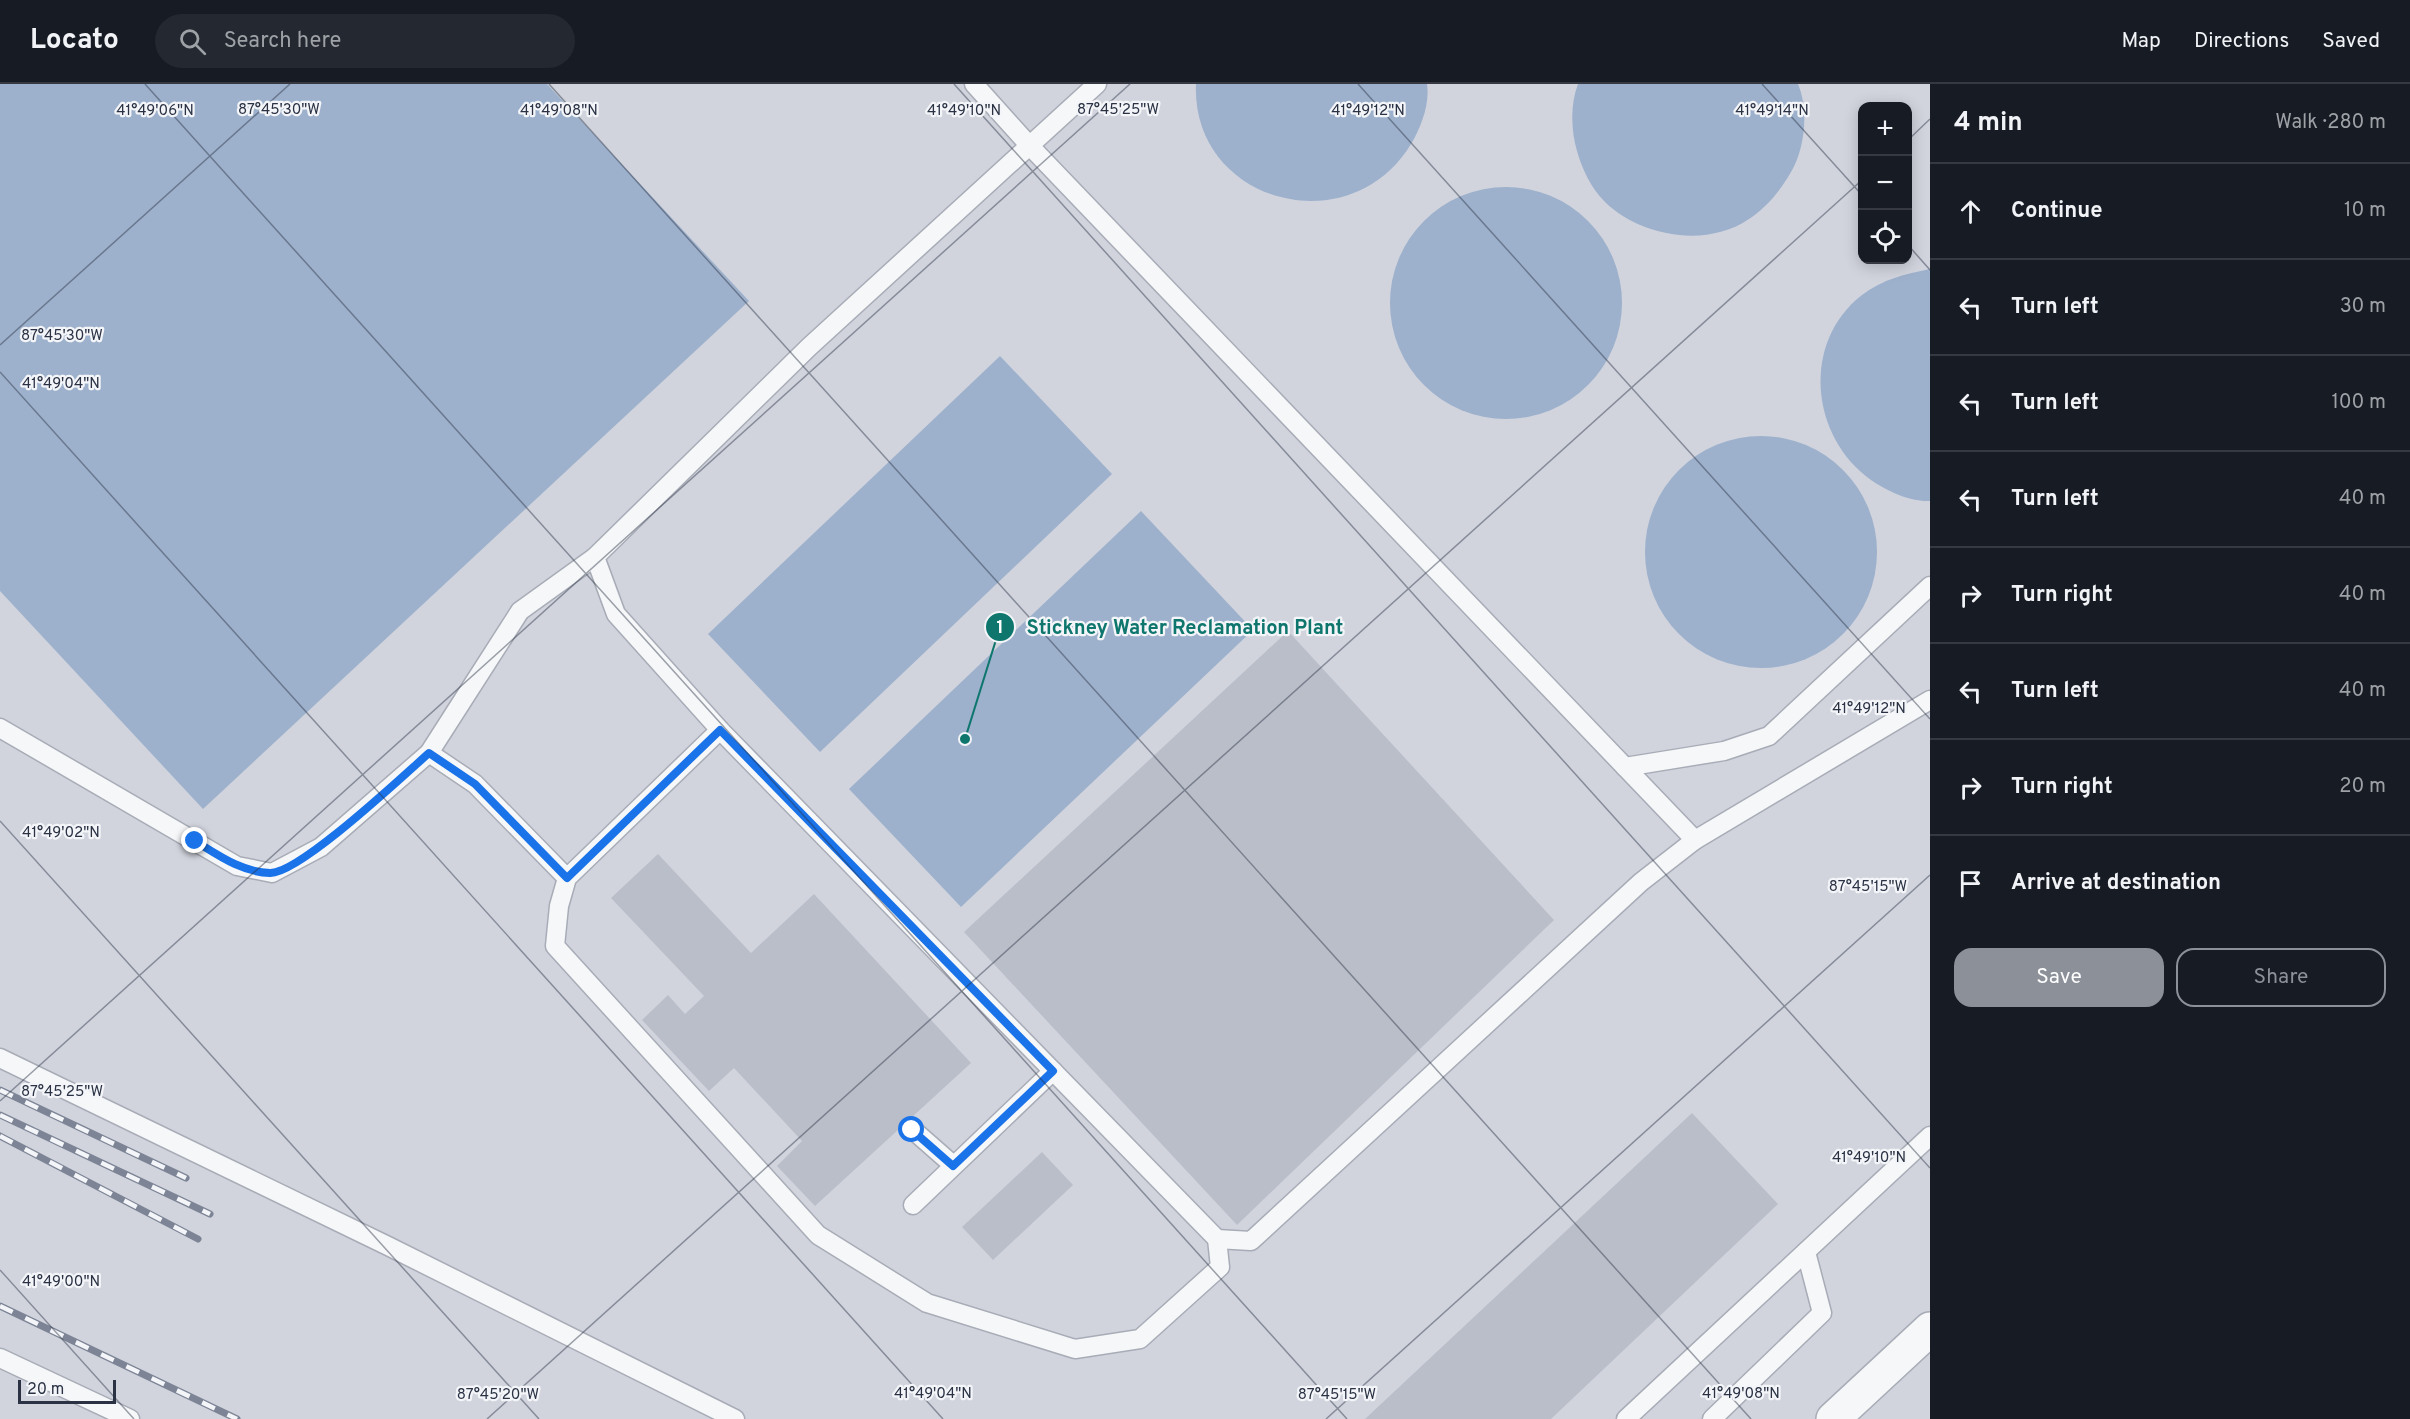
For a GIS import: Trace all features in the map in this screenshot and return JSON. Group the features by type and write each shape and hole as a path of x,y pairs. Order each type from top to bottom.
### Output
{"street":[{"path":"1833,1419 1930,1329"}],"lane":[{"path":"974,84 1028,144 1695,840"},
{"path":"0,728 237,866 272,873 321,847 429,753 520,611 595,557 809,347 1028,144 1097,84"},
{"path":"595,557 616,614 720,730 1217,1239 1220,1267"},
{"path":"1625,767 1724,751 1769,736 1930,586"},
{"path":"720,730 567,878 559,906 555,946 818,1235 927,1302 1075,1349 1140,1339 1251,1241 1641,882 1695,840 1930,700"},
{"path":"429,753 475,784 567,878"},
{"path":"0,1058 388,1246 735,1419"},
{"path":"913,1204 1053,1071"},
{"path":"912,1130 953,1166"},
{"path":"1626,1419 1930,1136"},
{"path":"1217,1239 1251,1241"},
{"path":"1712,1419 1822,1313 1806,1252"},
{"path":"0,1358 130,1419"}],"shaded area":[{"path":"0,84 1930,84 1930,1419 0,1419"}],"water":[{"path":"0,84 547,84 749,301 203,809 0,591"},
{"path":"1196,84 1427,84 1428,92 1424,115 1415,137 1384,176 1351,194 1314,201 1278,196 1245,182 1219,158 1201,125"},
{"path":"1578,84 1798,84 1804,105 1804,129 1800,152 1778,192 1749,219 1714,234 1694,236 1655,230 1637,224 1620,214 1600,197 1588,178 1577,151 1573,126 1574,100"},
{"path":"1506,187 1529,189 1550,196 1561,201 1588,221 1608,248 1613,259 1620,280 1622,303 1620,326 1613,347 1608,358 1588,385 1561,405 1550,410 1529,417 1506,419 1483,417 1462,410 1451,405 1424,385 1404,358 1399,347 1392,326 1390,303 1392,280 1399,259 1404,248 1424,221 1451,201 1462,196 1483,189"},
{"path":"1930,269 1930,501 1922,501 1891,492 1871,480 1851,462 1835,440 1825,415 1821,389 1822,363 1829,338 1842,315 1862,295 1878,285 1903,275"},
{"path":"1000,356 1112,474 820,752 708,634"},
{"path":"1761,436 1784,438 1805,445 1816,450 1843,470 1863,497 1868,508 1875,529 1877,552 1875,575 1868,596 1863,607 1843,634 1816,654 1805,659 1784,666 1761,668 1738,666 1717,659 1706,654 1679,634 1659,607 1654,596 1647,575 1645,552 1647,529 1654,508 1659,497 1679,470 1706,450 1717,445 1738,438"},
{"path":"1141,511 1253,630 961,907 849,789"}],"building":[{"path":"1288,631 1554,920 1237,1225 964,932"},
{"path":"658,854 751,953 814,894 971,1063 815,1206 777,1166 802,1141 734,1068 709,1091 642,1020 668,995 685,1014 704,996 611,898"},
{"path":"1692,1113 1778,1204 1551,1419 1365,1419"},
{"path":"1042,1152 1073,1185 993,1260 962,1227"}],"railway":[{"path":"0,1090 186,1178"},
{"path":"0,1115 210,1214"},
{"path":"0,1136 198,1239"},
{"path":"0,1306 237,1419"}],"place":[{"name":"Stickney Water Reclamation Plant","path":"965,739"}],"route":[{"path":"195,841 237,866 272,873 321,847 429,753 475,784 567,878 720,730 1053,1071 953,1166 912,1130"}]}
